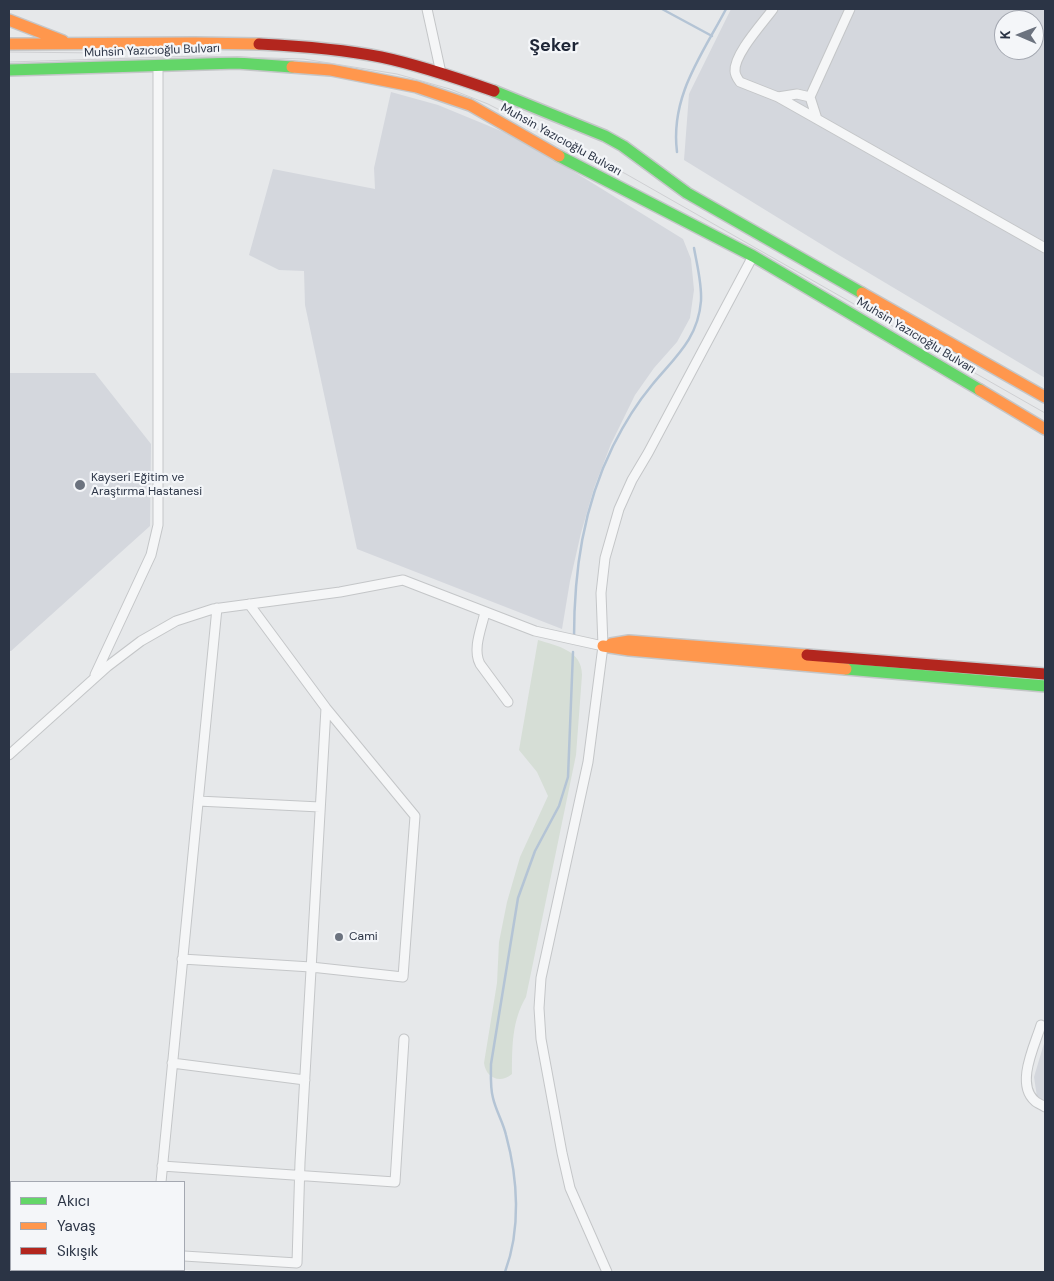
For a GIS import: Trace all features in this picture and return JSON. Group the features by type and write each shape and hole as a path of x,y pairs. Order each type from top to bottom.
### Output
{"main road":[{"path":"9,20 73,45"},
{"name":"Muhsin Yazıcıoğlu Bulvarı","path":"9,44 242,43 291,45 380,58 441,73 483,86 605,136 623,146 687,193 1045,398"},
{"name":"Muhsin Yazıcıoğlu Bulvarı","path":"9,70 237,62 330,70 417,87 470,105 581,168 753,256 1045,429"},
{"path":"603,646 629,641 1045,674"},
{"path":"603,646 629,650 1045,686"}],"street":[{"path":"427,9 441,73"},
{"path":"773,9 741,54 735,70 736,77 740,82 778,98 817,119 1045,248"},
{"path":"817,119 810,97 850,9"},
{"path":"93,679 151,555 158,526 158,65"},
{"path":"778,98 796,94 810,97"},
{"path":"607,1272 570,1188 550,1094 541,1039 539,1008 544,964 588,762 603,646 601,593 609,541 619,509 632,480 753,256"},
{"path":"9,755 124,653 158,630 188,616 217,608 340,592 403,580 535,631 603,646"},
{"path":"182,959 311,967 403,977 415,816 326,708 249,604"},
{"path":"161,1181 217,608"},
{"path":"485,612 477,657 480,664 508,702"},
{"path":"185,1256 297,1263 305,1080 326,708"},
{"path":"198,801 320,808"},
{"path":"1041,1025 1026,1072 1026,1081 1034,1101 1045,1107"},
{"path":"162,1166 395,1182 404,1038"},
{"path":"172,1063 305,1080"}],"shaded area":[{"path":"731,9 1045,9 1045,378 837,254 684,160 689,94"},
{"path":"391,92 438,105 506,133 568,168 683,239 691,259 694,290 690,318 677,342 654,368 635,395 611,444 594,488 581,533 562,629 357,549 305,305 304,271 279,270 249,255 273,169 375,189 374,168"},
{"name":"Kayseri Eğitim ve Araştırma Hastanesi","path":"9,373 95,373 151,444 150,526 11,651 9,651"},
{"path":"538,640 567,650 578,660 581,667 576,755 526,997 515,1025 512,1074 503,1079 498,1079 491,1076 484,1063 497,983 499,942 507,902 520,857 548,796 537,772 519,750"},
{"path":"1045,1040 1045,1101 1037,1097 1034,1077"}],"waterway":[{"path":"662,9 712,36"},
{"path":"677,152 678,112 683,94 698,60 726,9"},
{"path":"574,638 578,564 587,516 594,492 613,446 631,414 646,392 684,347 699,314 701,288 694,248"},
{"path":"505,1272 514,1239 516,1221 515,1186 506,1135 492,1094 491,1064 518,898 535,851 559,806 568,777 573,652"}],"tram line":[{"path":"9,52 98,53"},
{"path":"9,62 200,56 304,59 397,74 450,89 488,104 626,174 1045,413"}],"traffic: fast":[{"path":"9,70 237,63 292,67"},
{"path":"494,91 605,136 623,146 687,193 862,293"},
{"path":"559,156 753,256 980,390"},
{"path":"846,669 1045,686"}],"traffic: slow":[{"path":"9,20 63,41"},
{"path":"9,44 259,44"},
{"path":"292,67 331,70 417,87 470,105 559,156"},
{"path":"862,293 1045,397"},
{"path":"980,390 1045,429"},
{"path":"611,644 629,641 807,655"},
{"path":"603,646 629,650 846,669"}],"traffic: jam":[{"path":"259,44 320,48 381,57 424,68 494,91"},
{"path":"807,655 1045,674"}],"place":[{"name":"Kayseri Eğitim ve Araştırma Hastanesi","path":"80,485"},
{"name":"Cami","path":"339,937"}],"district":[{"name":"Şeker","path":"554,46"}]}
